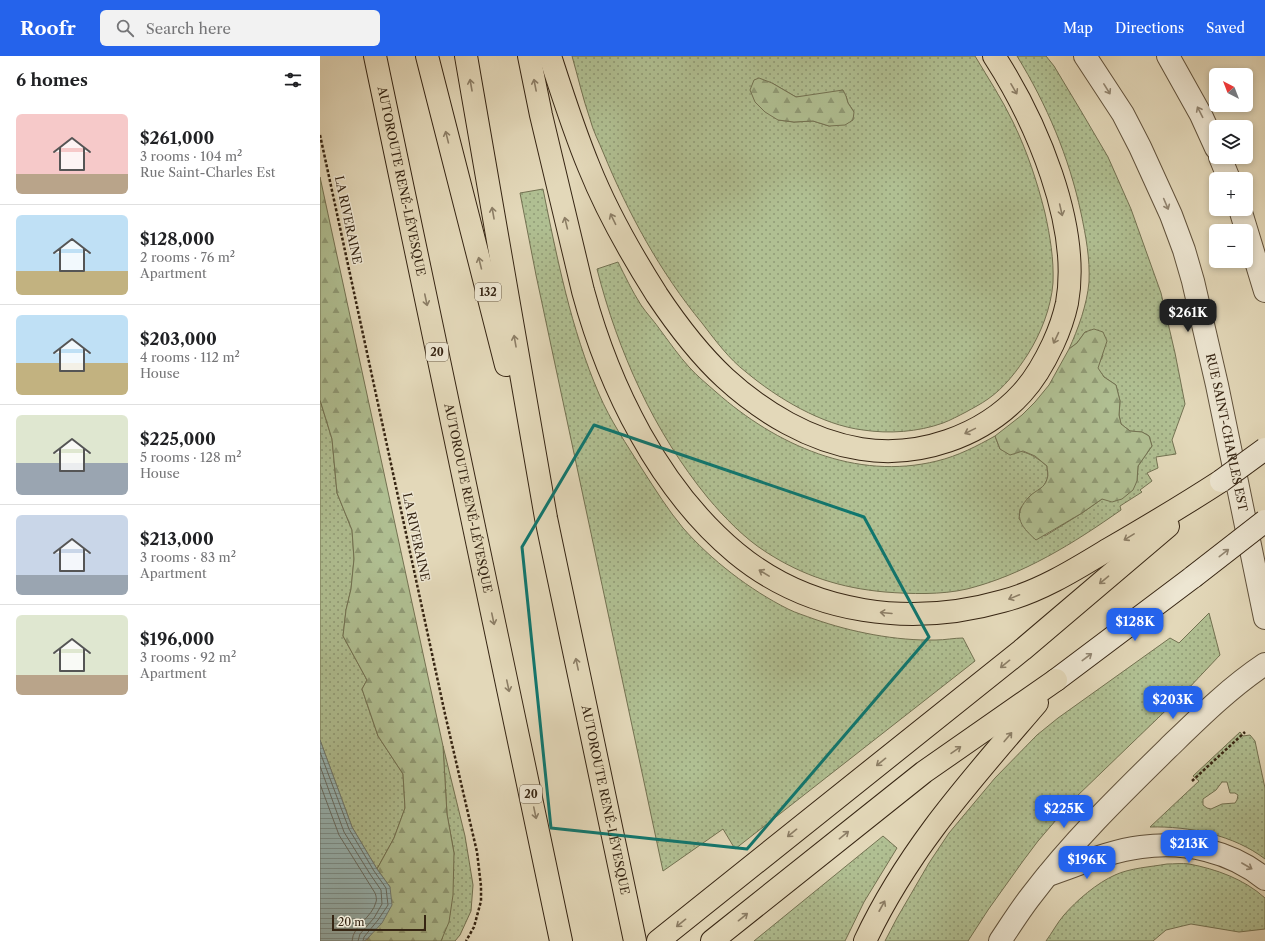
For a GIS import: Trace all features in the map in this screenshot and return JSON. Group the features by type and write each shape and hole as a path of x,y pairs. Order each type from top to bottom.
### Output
{"highway":[{"name":"AUTOROUTE RENÉ-LÉVESQUE","path":"375,56 561,941"},
{"name":"AUTOROUTE RENÉ-LÉVESQUE","path":"427,56 546,518"},
{"name":"AUTOROUTE RENÉ-LÉVESQUE","path":"466,56 546,518 635,941"},
{"path":"529,56 546,136 583,291 598,341 612,375 643,439 677,492 716,535 737,554 782,583 835,605 867,611 897,614 953,612 1006,601 1035,589 1066,575 1176,515"},
{"path":"550,56 587,162 615,224 650,285 688,338 724,378 746,396 798,428 819,438 855,447 875,450 900,451 935,445 961,436 983,425 1022,394 1036,375 1049,352 1060,328 1067,304 1070,257 1059,202 1050,171 1027,114 1015,90 994,56"},
{"path":"658,941 1022,650 1176,515 1221,481"},
{"path":"712,941 924,772 1056,680"},
{"path":"865,941 898,878 936,823 1056,680"}],"street":[{"name":"RUE SAINT-CHARLES EST","path":"1086,56 1123,114 1140,147 1171,215 1184,250 1193,281 1217,384 1265,618"},
{"path":"1168,56 1202,116 1209,132"},
{"path":"1242,216 1265,291"},
{"path":"1221,481 1265,448"},
{"path":"1056,680 1265,521"},
{"path":"1000,941 1022,908 1087,829 1169,747 1234,686 1265,664"},
{"path":"1048,875 1115,853 1141,847 1162,845 1183,846 1220,853 1249,867 1265,879"}],"path":[{"name":"LA RIVERAINE","path":"320,135 445,714 477,852 481,886 481,901 474,927 466,941"},
{"path":"1192,781 1245,732"}],"highlighted area":[{"path":"594,425 864,517 929,637 747,849 551,828 522,547"}],"green space":[{"path":"572,56 975,56 1004,105 1023,144 1039,189 1045,213 1053,265 1052,292 1045,320 1028,354 1010,379 988,399 949,421 914,430 883,432 847,427 801,409 758,382 740,367 717,343 672,283 646,241 623,197 596,136 585,104","holes":["772,83 796,97 846,96 848,103 854,112 829,126 813,121 794,122 778,120"]},
{"path":"1017,56 1046,56 1054,66 1108,157 1131,209 1161,293 1185,404 1172,440 1176,454 1156,457 1158,468 1147,473 1152,481 1140,490 1142,492 1120,506 1121,510 1047,557 1028,567 988,583 957,591 926,594 869,590 823,580 794,568 766,552 750,540 721,513 689,473 671,446 640,390 616,331 597,269 618,262 641,305 692,370 739,411 764,428 791,442 819,454 847,462 877,466 907,466 937,461 960,454 995,436 1000,449 1020,451 1035,457 1047,466 1048,478 1043,487 1030,496 1020,509 1019,519 1045,536 1102,499 1137,481 1138,466 1152,446 1149,436 1142,432 1130,431 1121,424 1119,415 1120,401 1116,385 1104,377 1097,368 1103,355 1085,332 1077,343 1069,349 1082,317 1089,282 1089,264 1081,213 1070,172 1056,132 1038,93"},
{"path":"759,78 772,83 796,97 843,90 848,103 854,112 853,120 845,125 829,126 813,121 794,122 778,120 765,112 755,102 750,90 754,80"},
{"path":"320,177 443,746 447,814 454,853 453,895 449,922 441,941 364,941 368,939 390,887 377,869 394,838 405,808 403,774 378,736 362,689 367,680 343,636 346,610 351,589 354,559 352,530 337,493 332,439 320,400"},
{"path":"543,189 559,267 573,319 580,344 599,394 625,442 672,514 683,528 719,563 745,583 791,610 828,624 874,635 921,640 963,638 975,661 735,849 723,829 663,871 536,275 520,193"},
{"path":"1094,329 1103,332 1107,341 1098,368 1104,377 1116,385 1120,401 1119,415 1121,424 1130,431 1142,432 1149,436 1152,446 1138,466 1137,481 1133,490 1122,499 1112,502 1102,499 1082,513 1036,540 1025,529 1020,519 1020,514 1024,502 1046,482 1048,476 1047,466 1035,456 1023,451 1010,455 1000,449 995,436 1022,415 1035,402 1049,385 1069,349 1077,343 1085,332"},
{"path":"320,400 332,439 337,493 352,530 354,559 351,589 346,610 343,636 367,680 362,689 378,736 403,774 405,808 394,838 377,869 352,827 320,740"},
{"path":"1209,613 1220,655 1186,691 1075,798 1023,861 968,941 885,941 929,863 949,833 995,778 1037,735 1058,718 1170,638 1179,643"},
{"path":"1240,732 1243,736 1250,735 1255,741 1265,788 1265,859 1253,851 1225,838 1195,830 1150,827 1199,781 1193,776","holes":["1222,782 1227,782 1230,793 1235,793 1238,795 1235,803 1222,804 1211,809 1203,805 1203,799 1216,790"]},
{"path":"443,746 465,836 473,885 471,911 460,935 455,941 441,941 454,853 447,814"},
{"path":"883,836 897,848 864,902 845,941 754,941"},
{"path":"1167,864 1189,864 1209,869 1239,880 1248,885 1265,898 1265,929 1239,932 1191,924 1166,930 1153,941 1046,941 1069,909 1088,892 1101,883 1115,875 1127,871"}],"water":[{"path":"320,740 352,827 377,869 390,887 392,905 382,923 364,941 320,941"}]}
